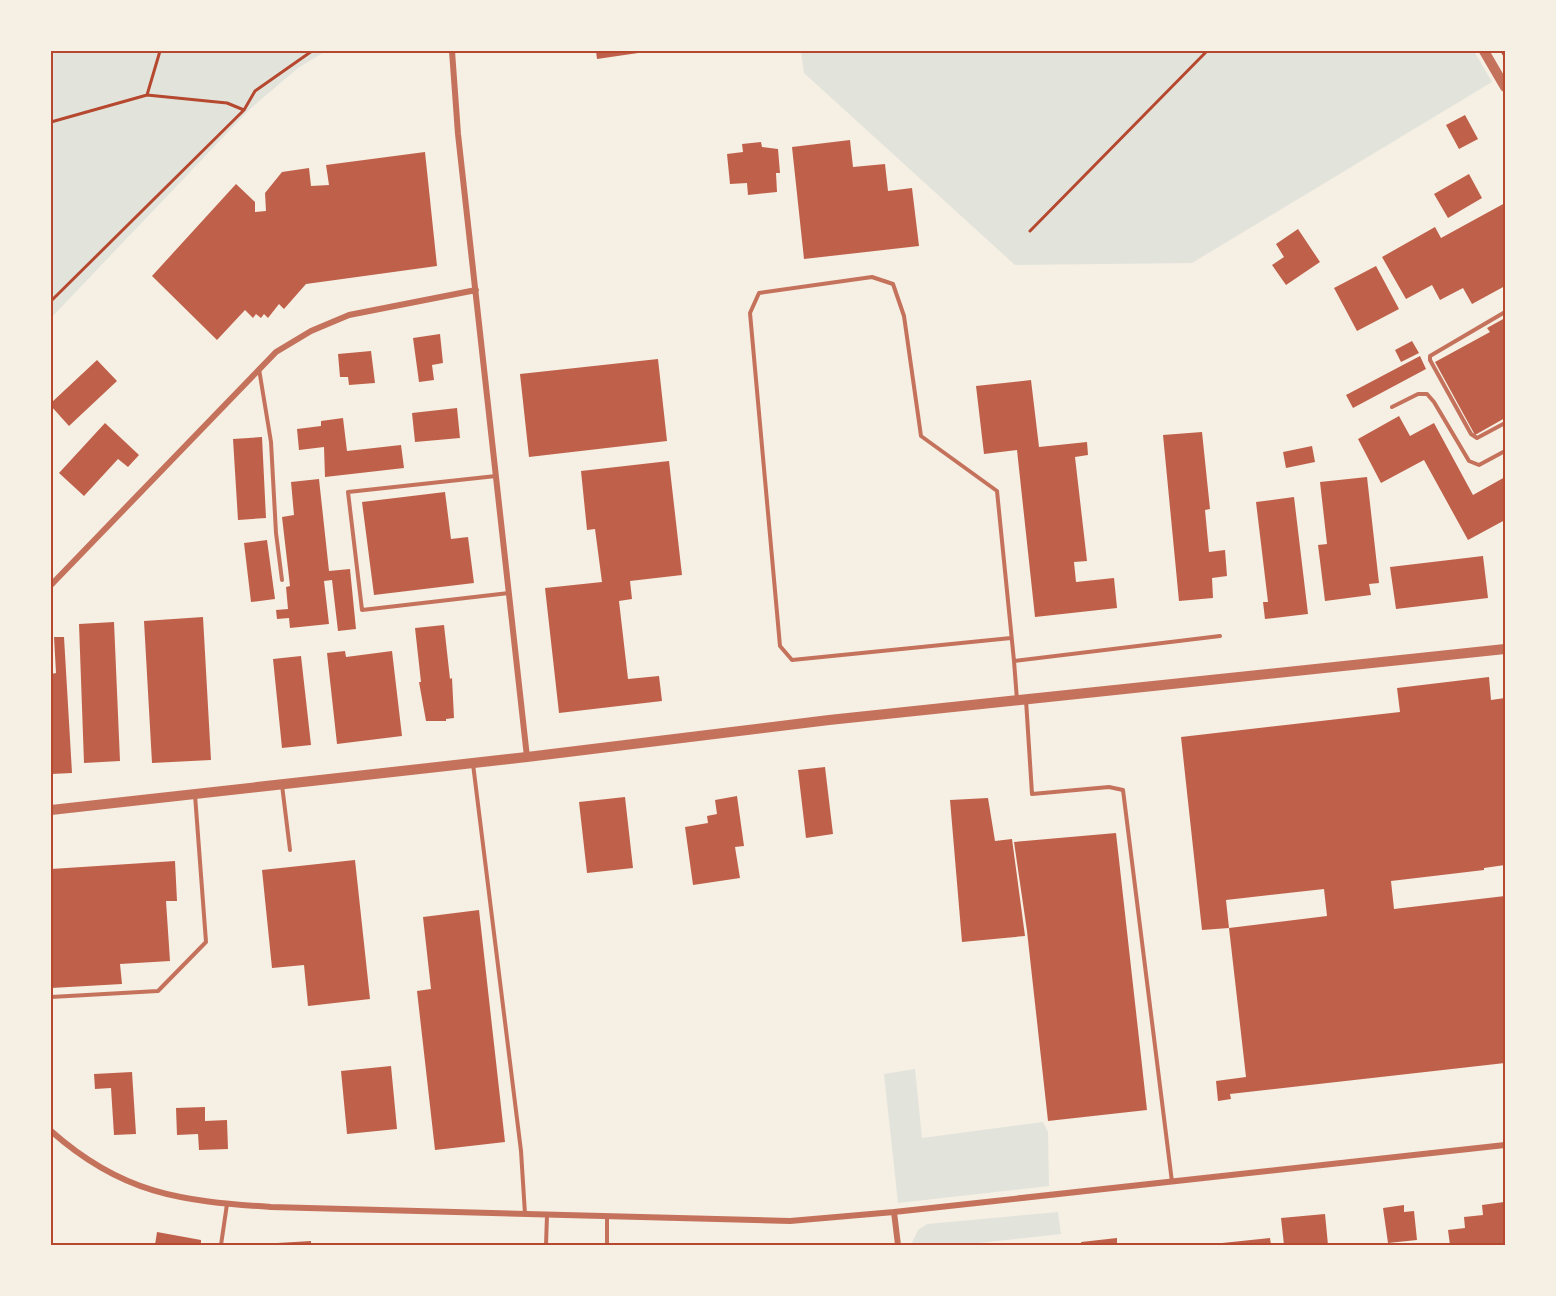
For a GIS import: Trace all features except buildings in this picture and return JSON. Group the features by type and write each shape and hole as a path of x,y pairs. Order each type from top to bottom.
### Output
{"street":[{"path":"452,51 458,134 527,758"},
{"path":"1484,51 1505,87"},
{"path":"51,585 276,352 311,331 349,315 476,290"},
{"path":"51,810 527,758 829,720 1505,649"},
{"path":"51,1131 107,1173 146,1190 189,1200 227,1204 790,1221 894,1212 1505,1145"},
{"path":"894,1212 898,1245"}],"lane":[{"path":"1011,638 792,660 780,646 750,313 759,293 872,277 893,284 904,316 921,436 997,490 1011,638 1032,794 1109,787 1123,790 1172,1182"},
{"path":"1505,312 1430,356 1430,360 1471,434 1477,438 1505,423"},
{"path":"259,368 271,442 276,533 282,580"},
{"path":"1392,407 1418,394 1427,394 1469,461 1479,465 1505,451"},
{"path":"496,476 348,492 362,610 509,593"},
{"path":"1014,661 1220,636"},
{"path":"472,764 520,1140 525,1214"},
{"path":"282,785 290,850"},
{"path":"51,997 158,991 206,942 195,794"},
{"path":"221,1245 227,1204"},
{"path":"546,1245 547,1214"},
{"path":"607,1216 607,1245"}],"path":[{"path":"147,95 160,51"},
{"path":"51,301 244,110 255,91 312,51"},
{"path":"1030,231 1207,51"},
{"path":"1502,51 1505,56"},
{"path":"51,122 147,95 227,103 244,110"}],"shaded area":[{"path":"51,51 326,51 298,68 250,109 51,318"},
{"path":"801,51 1474,51 1492,82 1192,263 1015,265 804,73"},
{"path":"915,1069 922,1138 1043,1122 1048,1132 1049,1186 898,1203 884,1074"},
{"path":"1058,1212 1061,1234 961,1245 911,1245 918,1230 927,1224"}]}
